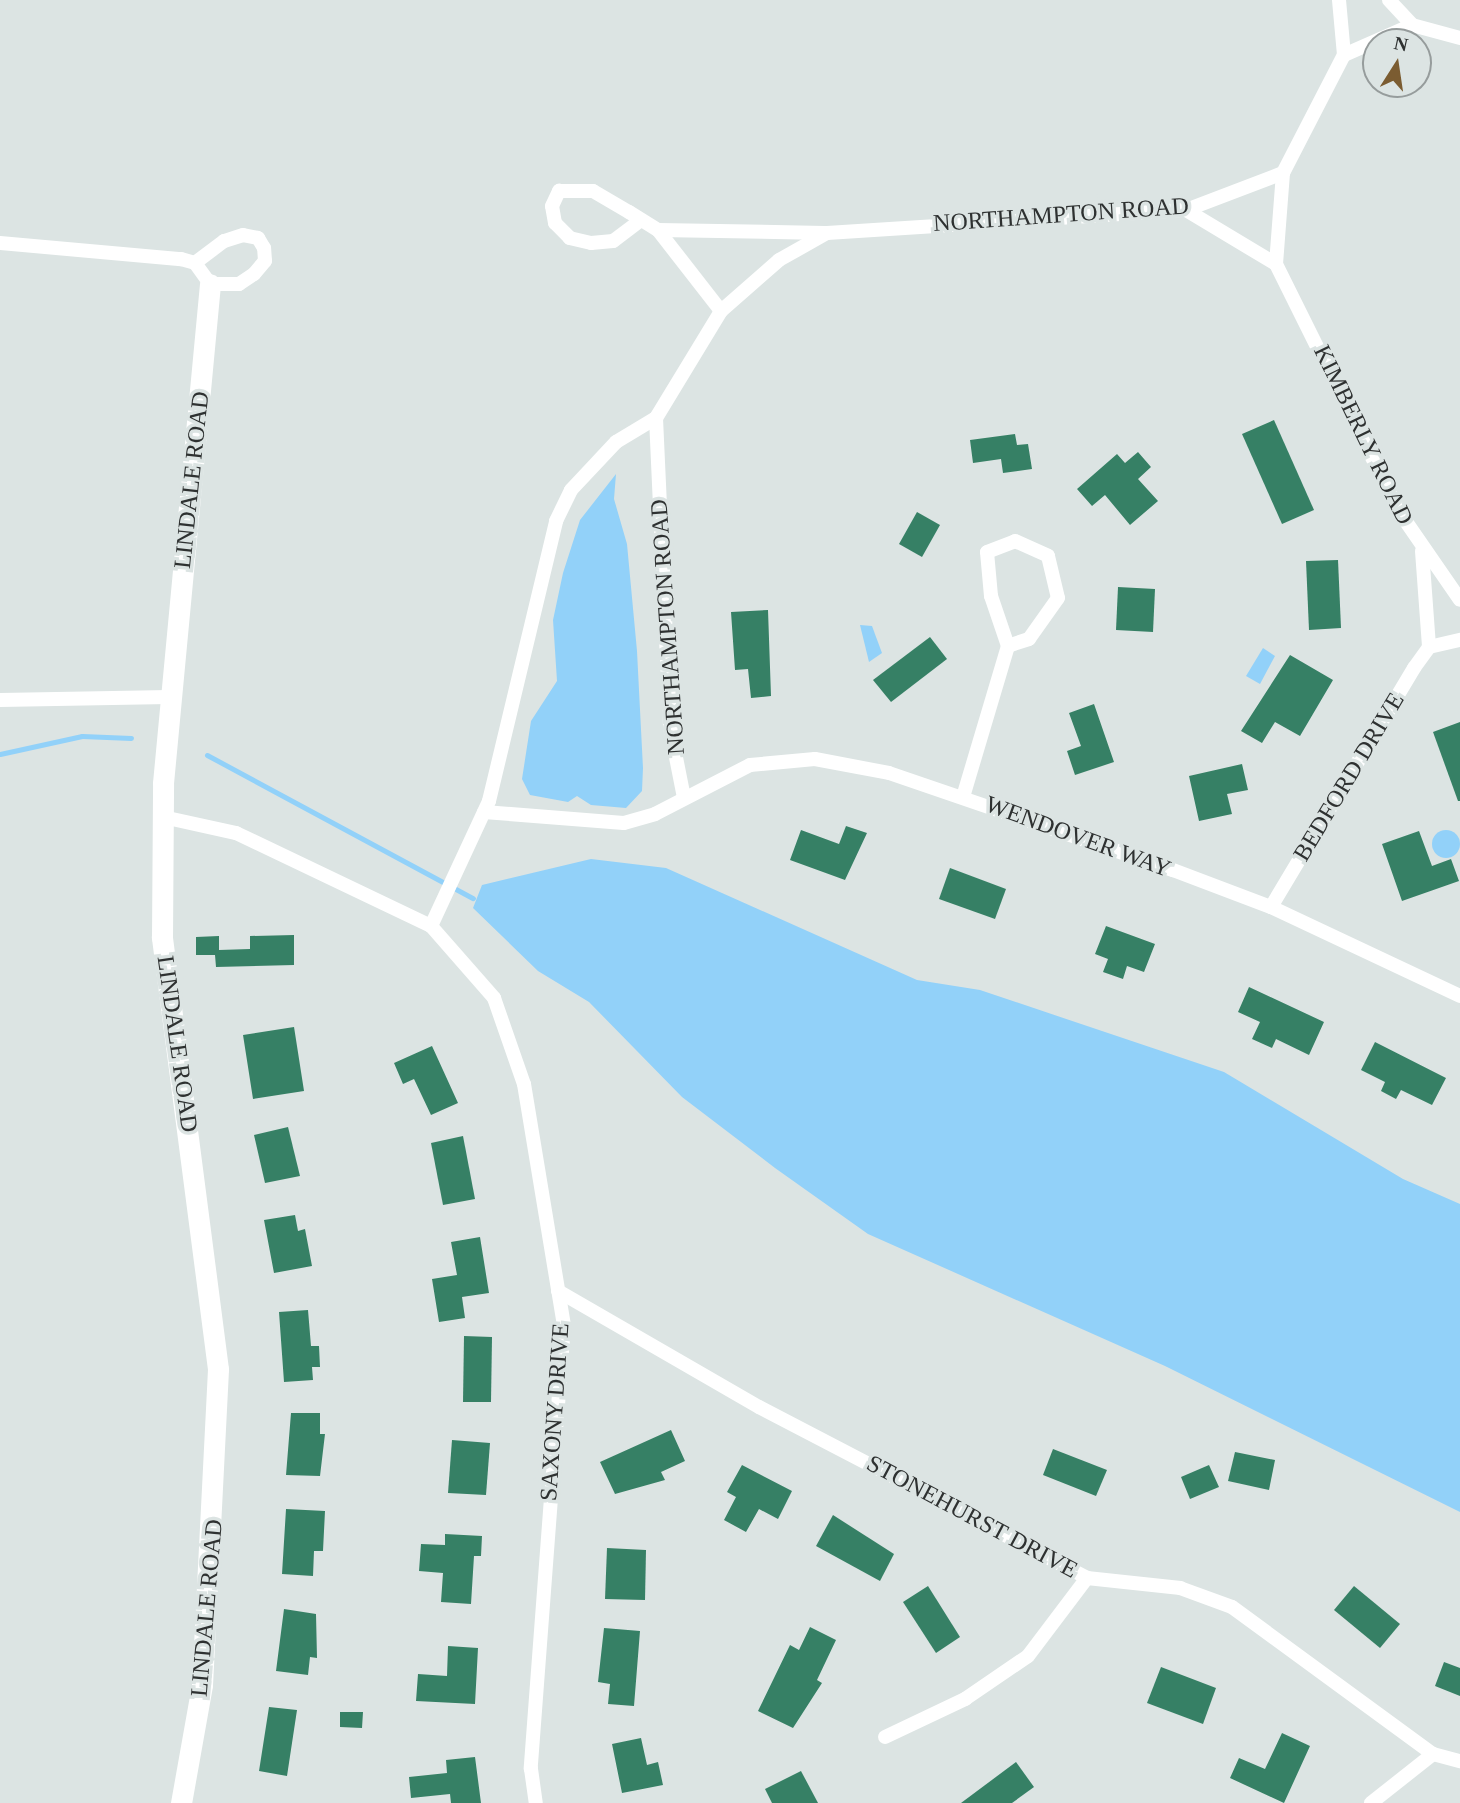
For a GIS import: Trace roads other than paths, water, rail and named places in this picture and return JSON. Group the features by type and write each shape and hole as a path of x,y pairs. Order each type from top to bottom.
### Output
{"street":[{"path":"1186,210 1276,264 1283,173 1344,55 1339,0"},
{"path":"1389,0 1412,25 1460,38"},
{"path":"1344,55 1412,25"},
{"name":"NORTHAMPTON ROAD","path":"659,230 827,233 1186,210 1283,173"},
{"path":"641,219 613,241 591,243 570,238 555,223 552,206 559,191 574,188 593,191 641,219 659,230 721,311"},
{"name":"NORTHAMPTON ROAD","path":"431,926 457,861 484,812 556,521 571,490 616,442 656,418 721,311 779,260 827,233"},
{"path":"0,243 195,263 224,241 258,238 265,261 254,274 239,284 210,284 195,263"},
{"name":"KIMBERLY ROAD","path":"1276,264 1421,547 1460,600"},
{"name":"LINDALE ROAD","path":"181,1803 202,1685 218,1369 162,937 163,817 169,697 210,284"},
{"name":"NORTHAMPTON ROAD","path":"656,418 670,727 684,798"},
{"path":"963,797 1008,646 991,596 987,552 1015,541 1048,556 1058,598 1029,639 1008,646"},
{"path":"1421,547 1429,647 1460,640"},
{"name":"BEDFORD DRIVE","path":"1271,907 1429,647"},
{"path":"0,701 169,697"},
{"name":"WENDOVER WAY","path":"684,798 750,765 815,759 963,797 1271,907 1460,996"},
{"path":"484,812 624,823 684,798"},
{"path":"163,817 236,833 431,926"},
{"name":"SAXONY DRIVE","path":"431,926 463,956 497,1006 524,1084 564,1325 531,1769 536,1803"},
{"name":"STONEHURST DRIVE","path":"558,1291 759,1408 1087,1578 1181,1588 1232,1607 1433,1754 1460,1761"},
{"path":"885,1737 965,1699 1028,1656 1087,1578"},
{"path":"1371,1803 1433,1754"}],"water":[{"path":"616,474 614,499 627,544 637,651 643,768 642,791 626,808 591,805 577,796 568,802 530,795 522,779 531,721 557,681 553,620 563,573 580,520"},
{"path":"860,625 872,626 882,653 869,662"},
{"path":"1263,648 1275,656 1260,684 1246,676"},
{"path":"1446,830 1456,834 1460,844 1456,854 1446,858 1436,854 1432,844 1436,834"},
{"path":"591,859 666,868 917,980 980,990 1224,1072 1403,1179 1460,1204 1460,1512 1165,1366 868,1234 775,1168 682,1097 589,1002 538,971 473,908 482,885"}],"waterway":[{"path":"0,754 82,736 131,738"},
{"path":"207,755 473,898"}]}
